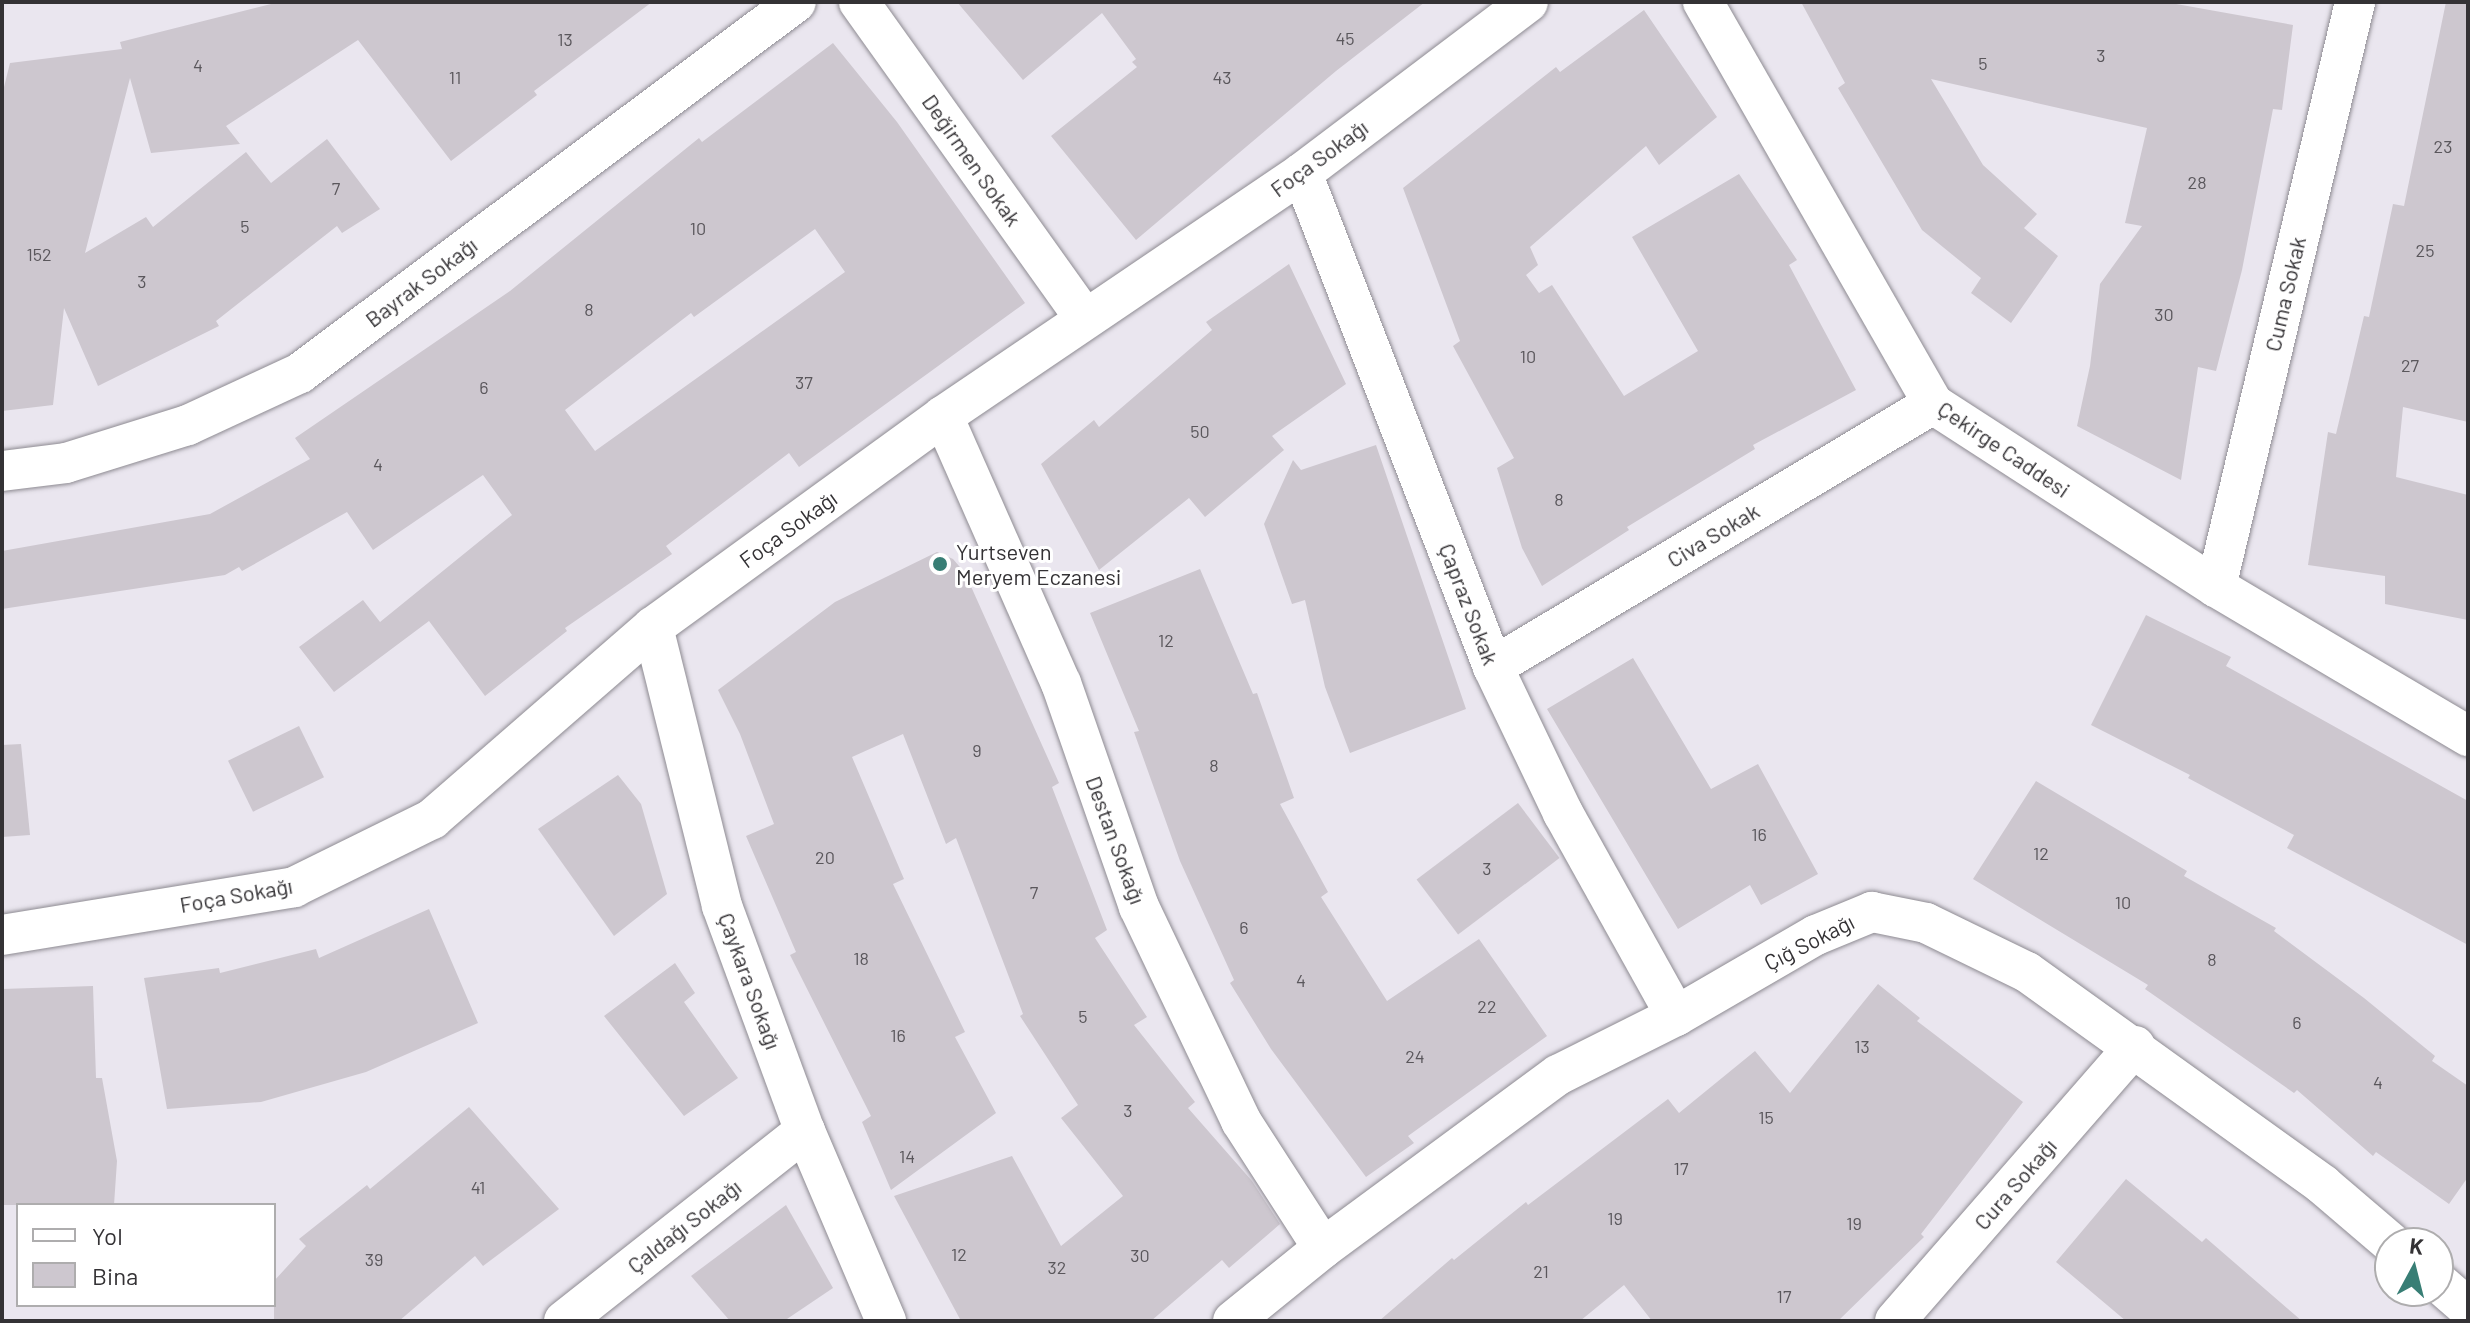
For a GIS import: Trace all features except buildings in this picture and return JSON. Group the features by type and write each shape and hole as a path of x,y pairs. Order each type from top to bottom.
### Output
{"street":[{"name":"Bayrak Sokağı","path":"2,471 66,463 188,425 300,373 796,2"},
{"name":"Değirmen Sokak","path":"859,2 1085,319"},
{"name":"Foça Sokağı","path":"2,935 294,887 432,819 653,627 943,416 1302,173 1528,2"},
{"name":"Çekirge Caddesi","path":"1703,2 1933,404 2216,587 2468,736"},
{"name":"Cuma Sokak","path":"2216,587 2355,2"},
{"name":"Çapraz Sokak","path":"1302,173 1493,667 1563,813 1676,1016"},
{"name":"Civa Sokak","path":"1493,667 1933,404"},
{"name":"Destan Sokağı","path":"943,416 1061,683 1139,907 1241,1121 1323,1248"},
{"name":"Çaykara Sokağı","path":"653,627 722,906 805,1131 886,1321"},
{"name":"Çığ Sokağı","path":"1233,1321 1323,1248 1558,1075 1676,1016 1816,935 1872,912 1926,923 2027,972 2135,1046 2323,1185 2374,1228"},
{"name":"Cura Sokağı","path":"1895,1321 2135,1046"},
{"name":"Çaldağı Sokağı","path":"564,1321 805,1131"}],"place":[{"name":"Yurtseven Meryem Eczanesi","path":"940,564"}]}
